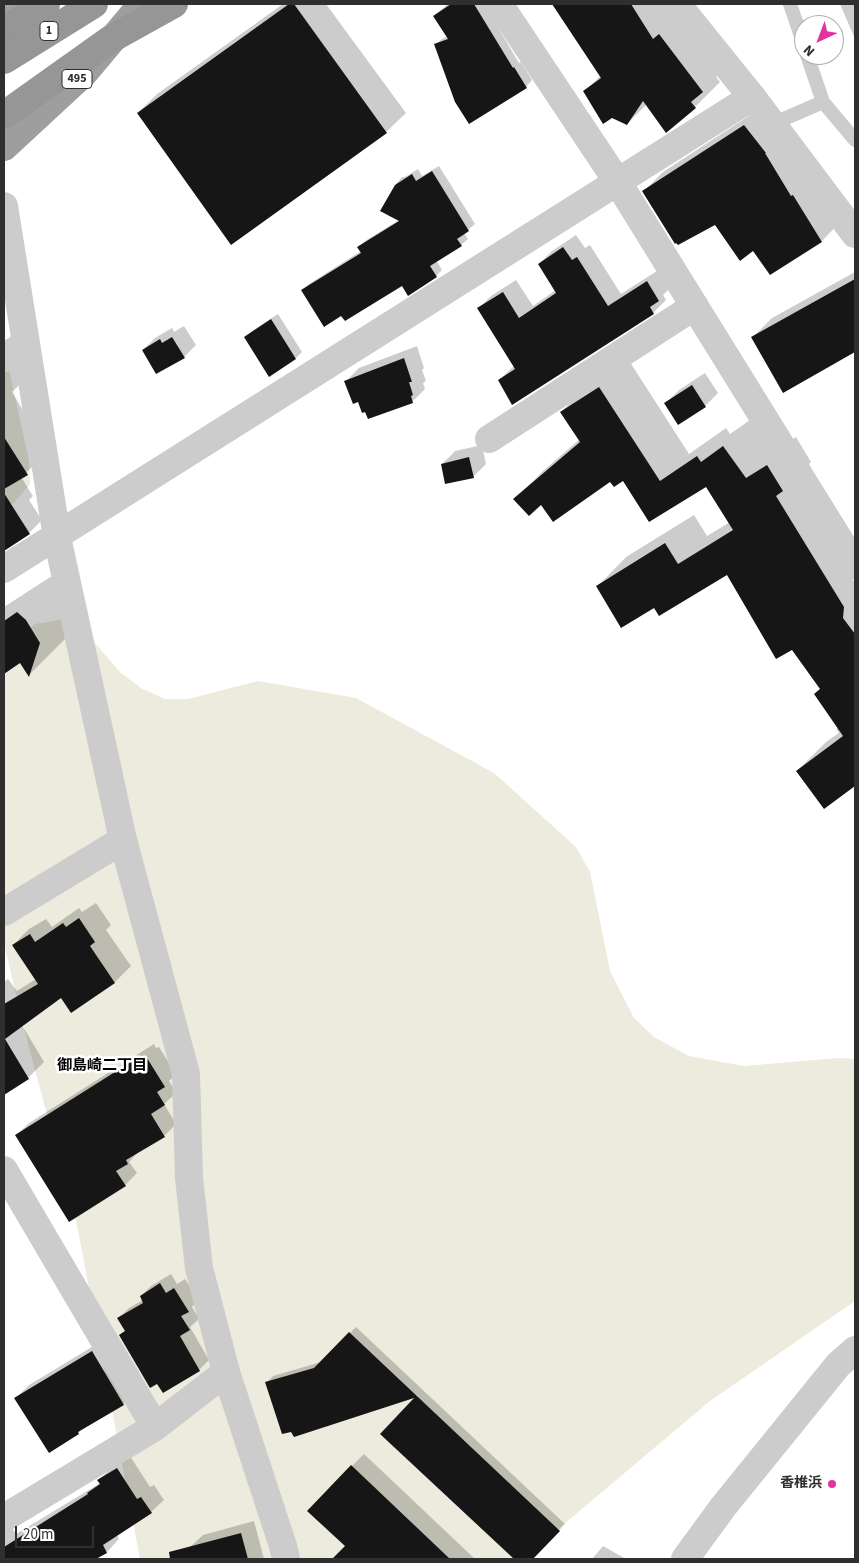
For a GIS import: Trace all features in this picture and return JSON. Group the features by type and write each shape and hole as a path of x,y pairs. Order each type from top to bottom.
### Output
{"highway":[{"path":"4,7 7,4"},
{"name":"1","path":"4,30 46,4"},
{"path":"4,73 80,4"},
{"name":"1","path":"4,60 94,4"},
{"name":"495","path":"4,147 84,73 142,4"},
{"path":"4,115 110,39 174,4"}],"street":[{"path":"499,4 617,181 855,565"},
{"path":"677,4 752,97 855,234"},
{"path":"4,569 752,97"},
{"path":"4,206 14,351 57,536 123,840 186,1074 189,1178 199,1268 226,1372 286,1559"},
{"path":"489,439 695,306"},
{"path":"4,912 123,840"},
{"path":"4,1170 155,1427"},
{"path":"685,1559 723,1507 838,1365 855,1350"},
{"path":"4,1518 155,1427 226,1372"}],"lane":[{"path":"810,65 823,102 855,140"},
{"path":"772,124 823,102"}],"shaded area":[{"path":"7,360 29,461 30,484 14,503 4,507 4,362"},
{"path":"65,619 79,625 121,673 141,688 165,699 188,699 258,681 356,698 494,773 576,847 590,872 610,971 634,1018 654,1037 689,1056 744,1066 839,1058 855,1059 855,1301 710,1401 551,1535 517,1559 140,1559 77,1225 28,1044 4,944 4,648 35,624"}],"building":[{"path":"289,4 294,4 387,133 231,245 137,113"},
{"path":"451,4 474,4 527,88 469,124 455,102 434,44 448,39 433,16"},
{"path":"552,4 631,4 653,39 659,34 703,92 691,102 696,108 666,133 643,101 627,125 612,118 603,124 583,91 601,78"},
{"path":"744,125 766,153 791,196 793,195 822,242 770,275 753,251 740,261 715,225 678,245 675,244 642,191"},
{"path":"432,171 469,231 457,239 462,246 430,266 437,277 408,296 402,286 345,321 341,316 324,327 301,290 361,253 357,247 399,221 380,211 395,185 412,174 416,181"},
{"path":"563,247 572,260 577,257 608,306 647,281 659,301 650,307 654,314 512,405 498,380 515,369 477,308 503,292 519,318 556,293 538,264"},
{"path":"855,279 855,352 783,393 751,337"},
{"path":"271,319 296,359 269,377 244,337"},
{"path":"172,337 185,358 156,374 142,350 160,339 162,343"},
{"path":"404,358 412,382 409,382 413,403 368,419 365,412 362,413 358,402 353,404 344,381"},
{"path":"692,385 706,407 678,425 664,403"},
{"path":"599,387 660,481 697,456 701,462 723,446 746,478 767,465 783,491 776,496 844,607 843,618 855,634 855,786 824,809 796,771 843,736 814,694 820,689 792,650 776,659 727,575 659,616 654,608 621,628 596,586 665,543 678,564 733,530 706,487 649,522 623,481 614,487 610,482 553,522 541,505 529,516 513,499 580,442 560,412"},
{"path":"4,437 28,475 4,489"},
{"path":"469,457 474,478 445,484 441,464"},
{"path":"4,493 30,534 4,551"},
{"path":"17,612 26,620 40,643 29,677 20,663 4,674 4,621"},
{"path":"79,918 95,942 90,946 115,983 71,1013 61,998 5,1039 29,1079 4,1095 4,1004 38,984 12,945 30,934 35,942 63,923 66,927"},
{"path":"142,1055 144,1059 147,1058 165,1087 157,1092 165,1105 151,1114 165,1137 126,1160 128,1164 116,1171 126,1186 69,1222 15,1135"},
{"path":"160,1283 166,1293 174,1288 189,1312 181,1316 190,1330 180,1336 200,1371 163,1393 157,1384 150,1388 119,1335 125,1331 117,1318 143,1303 140,1296"},
{"path":"349,1332 560,1531 533,1559 514,1559 380,1434 414,1398 294,1437 291,1432 282,1434 265,1382 314,1368"},
{"path":"92,1351 124,1405 78,1432 79,1434 49,1453 14,1398"},
{"path":"351,1465 450,1559 332,1559 345,1546 307,1511"},
{"path":"117,1468 137,1499 141,1497 152,1513 103,1545 107,1553 96,1559 4,1559 4,1547 88,1494 100,1484 97,1480"},
{"path":"241,1533 248,1559 170,1559 169,1552"}],"place":[{"name":"香椎浜","path":"832,1484"}],"district":[{"name":"御島崎二丁目","path":"102,1067"}]}
